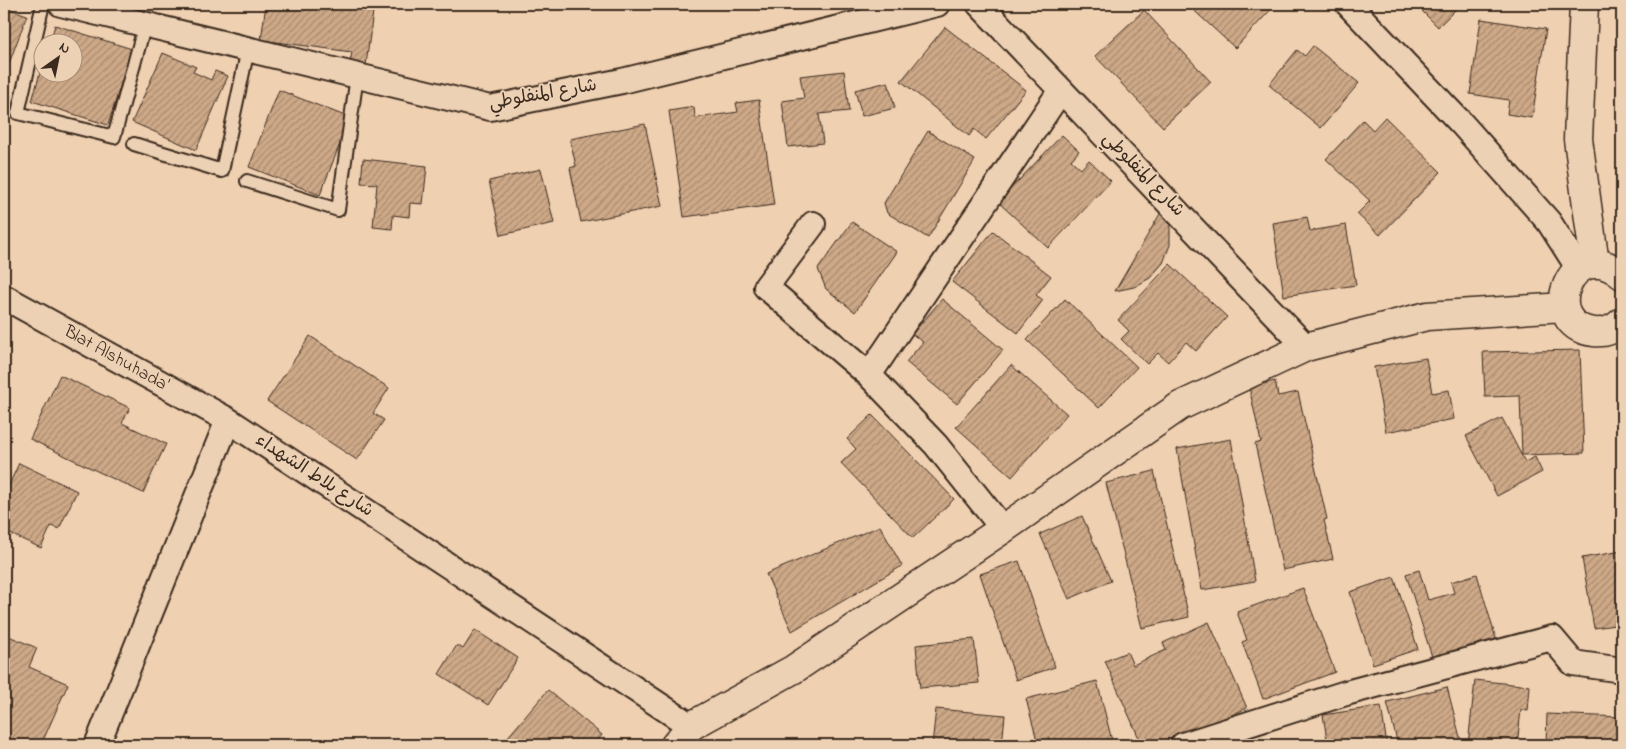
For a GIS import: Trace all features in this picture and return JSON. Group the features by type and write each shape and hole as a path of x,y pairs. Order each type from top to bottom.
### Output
{"street":[{"name":"شارع المنفلوطي","path":"61,4 490,108 622,81 938,4"},
{"name":"شارع المنفلوطي","path":"980,4 1306,346"},
{"path":"1348,4 1462,124 1587,267"},
{"path":"1584,4 1578,139 1587,267"},
{"path":"869,375 1061,90"},
{"path":"813,224 766,287 869,375 936,445 1003,529"},
{"path":"1619,334 1589,331 1578,326 1570,318 1564,307 1565,286 1570,277 1587,267 1606,265 1622,275"},
{"name":"Blat Alshuhada'","path":"4,298 228,420"},
{"path":"683,736 794,669 1003,529 1180,406 1306,346 1427,316 1564,307"},
{"path":"97,745 228,420"},
{"name":"شارع بلاط الشهداء","path":"228,420 683,736"},
{"path":"1182,745 1346,693 1552,638 1573,663 1622,670"}],"lane":[{"path":"43,4 18,113 114,137 145,24"},
{"path":"134,144 222,171 248,49"},
{"path":"247,181 338,210 357,76"}],"building":[{"path":"266,4 374,4 366,65 350,63 352,52 261,40"},
{"path":"1187,4 1276,4 1235,48"},
{"path":"1415,4 1461,4 1438,27"},
{"path":"4,7 27,15 4,77"},
{"path":"1144,10 1211,82 1163,127 1095,56"},
{"path":"1481,19 1546,29 1532,118 1507,114 1509,100 1470,94"},
{"path":"55,25 77,32 53,32"},
{"path":"945,27 1026,90 986,139 974,129 969,136 901,81"},
{"path":"82,33 132,49 108,125 32,101 37,82 82,82"},
{"path":"1313,46 1359,83 1321,128 1269,85 1297,50 1305,56"},
{"path":"163,53 196,67 193,72 211,80 215,71 228,76 196,150 132,122"},
{"path":"844,71 849,111 819,114 823,143 788,147 782,101 804,98 800,76"},
{"path":"888,82 895,108 862,116 855,90"},
{"path":"279,90 350,118 320,195 249,167"},
{"path":"759,100 774,205 684,217 669,111 694,107 695,118 738,112 736,103"},
{"path":"1385,117 1441,172 1380,235 1357,214 1370,201 1326,159 1363,120 1373,130"},
{"path":"645,124 662,206 581,222 570,168 576,166 570,139"},
{"path":"928,131 975,160 928,238 887,213 884,203"},
{"path":"1062,135 1079,151 1071,160 1081,169 1089,160 1111,181 1048,248 998,202"},
{"path":"363,159 427,166 423,204 410,203 409,217 393,215 392,229 373,227 377,184 361,183"},
{"path":"541,169 554,223 501,235 489,181"},
{"path":"1164,207 1170,226 1170,245 1163,263 1150,278 1134,287 1115,291"},
{"path":"1307,217 1310,231 1346,225 1356,285 1284,296 1273,223"},
{"path":"852,222 897,252 855,312 826,289 818,269"},
{"path":"993,231 1051,276 1036,295 1043,300 1018,333 952,282"},
{"path":"1170,264 1227,317 1196,351 1186,342 1168,362 1158,353 1147,364 1121,339 1129,331 1118,320"},
{"path":"942,299 1003,350 957,404 906,362 923,342 912,334"},
{"path":"1065,299 1137,367 1099,408 1027,340"},
{"path":"310,336 389,388 373,413 384,420 357,460 267,401"},
{"path":"1580,350 1584,453 1522,455 1520,396 1485,397 1483,352"},
{"path":"1426,358 1432,393 1449,390 1454,419 1386,432 1374,367"},
{"path":"1011,365 1067,414 1012,477 956,427"},
{"path":"60,375 130,408 122,423 166,444 143,493 30,439"},
{"path":"1275,381 1278,396 1298,392 1327,519 1324,520 1333,559 1283,570 1255,444 1261,442 1249,387"},
{"path":"872,415 954,499 913,538 841,463 856,449 847,439"},
{"path":"1502,418 1525,462 1535,457 1542,472 1497,496 1466,436"},
{"path":"1231,439 1255,581 1202,590 1177,449"},
{"path":"19,463 77,491 59,529 51,526 41,548 4,531 4,496"},
{"path":"1154,471 1189,617 1142,628 1106,483"},
{"path":"1082,516 1111,581 1069,599 1040,534"},
{"path":"880,526 902,566 792,631 766,574"},
{"path":"1622,551 1622,624 1594,628 1582,558"},
{"path":"1019,561 1055,667 1016,680 980,574"},
{"path":"1419,570 1428,600 1454,593 1451,582 1477,574 1496,639 1432,657 1406,574"},
{"path":"1394,577 1418,649 1373,664 1350,592"},
{"path":"1303,588 1335,672 1263,699 1242,642 1247,640 1237,612"},
{"path":"1209,622 1247,708 1164,745 1142,745 1105,661 1127,652 1133,665 1166,650 1163,643"},
{"path":"475,630 518,658 488,705 439,674 457,645 463,649"},
{"path":"4,634 37,648 29,667 68,684 41,745 18,745 4,739"},
{"path":"974,639 979,683 920,688 916,645"},
{"path":"1475,680 1530,686 1528,711 1521,710 1517,745 1468,745"},
{"path":"1097,681 1113,745 1058,745 1057,739 1038,744 1026,699"},
{"path":"1447,687 1461,741 1445,745 1398,745 1387,702"},
{"path":"548,690 602,735 594,745 501,745"},
{"path":"1381,706 1387,745 1328,745 1323,715"},
{"path":"936,709 1005,715 1002,745 932,745"},
{"path":"1547,714 1622,717 1622,745 1546,745"},
{"path":"1302,740 1303,745 1278,745"}]}
